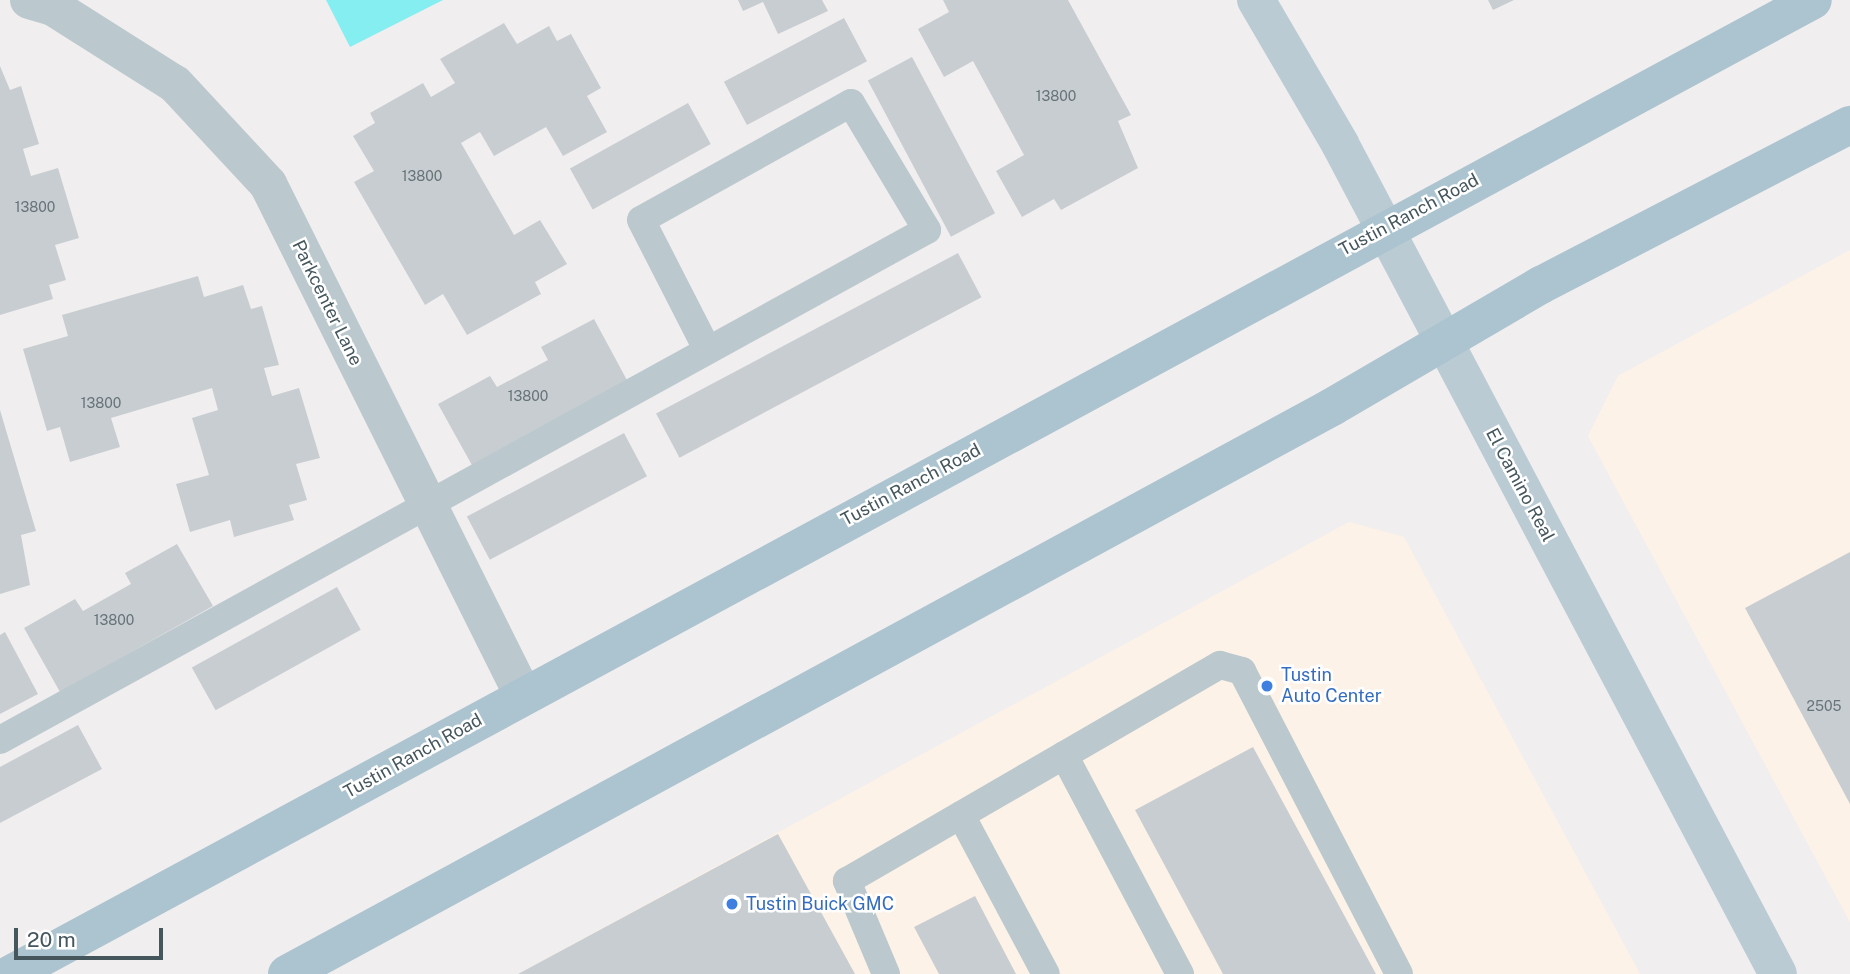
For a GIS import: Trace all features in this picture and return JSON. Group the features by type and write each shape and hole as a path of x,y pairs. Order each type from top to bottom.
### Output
{"main road":[{"name":"El Camino Real","path":"1256,0 1385,228 1778,974"},
{"name":"Tustin Ranch Road","path":"11,974 1385,228 1813,0"},
{"path":"287,974 1444,342 1850,125"}],"street":[{"name":"Parkcenter Lane","path":"29,0 53,7 175,83 268,184 523,695"}],"lane":[{"path":"0,740 425,502 927,230 851,103 641,220 707,349"},
{"path":"886,974 847,881 1220,665 1242,671 1399,974"},
{"path":"1064,755 1180,974"},
{"path":"961,815 1046,974"}],"shaded area":[{"path":"1850,250 1850,922 1588,436 1618,376"},
{"name":"Tustin Auto Center","path":"1349,522 1404,537 1640,974 518,974"}],"water":[{"path":"326,0 443,0 350,47"}],"building":[{"path":"738,0 822,0 828,11 778,34 763,2 743,11"},
{"path":"943,0 1068,0 1131,115 1118,121 1138,168 1061,210 1054,199 1022,217 996,171 1024,155 973,61 944,77 918,29 949,12"},
{"path":"1488,0 1514,0 1493,10"},
{"path":"844,18 867,61 747,125 724,82"},
{"path":"504,23 517,44 549,26 557,41 571,34 601,88 587,96 607,132 563,156 546,127 494,156 480,132 461,143 514,235 540,220 567,264 535,282 541,294 467,335 443,294 425,305 354,182 374,171 353,136 375,123 370,113 423,83 431,97 455,83 440,59"},
{"path":"912,57 995,213 951,237 868,80"},
{"path":"0,66 10,90 21,86 39,144 23,149 31,176 58,168 79,238 55,245 66,280 49,285 53,299 0,315"},
{"path":"688,103 711,144 593,210 570,168"},
{"path":"958,253 981,297 680,458 656,414"},
{"path":"198,276 204,297 243,285 251,309 262,306 279,365 264,368 272,396 299,388 320,458 296,464 307,500 289,505 294,520 234,537 230,520 190,532 176,484 209,475 192,418 218,410 212,388 111,418 120,447 70,462 60,427 47,431 23,349 68,336 62,315"},
{"path":"594,319 628,382 473,467 438,404 490,376 497,387 548,360 541,347"},
{"path":"0,410 36,531 21,535 30,585 0,594"},
{"path":"624,433 647,476 490,560 467,517"},
{"path":"177,544 213,606 60,692 24,628 75,599 83,611 131,584 125,573"},
{"path":"1850,552 1850,804 1745,608"},
{"path":"337,587 361,630 216,710 192,667"},
{"path":"5,632 38,694 0,714 0,635"},
{"path":"78,725 102,769 0,823 0,767"},
{"path":"1253,747 1376,974 1223,974 1135,810"},
{"name":"Tustin Buick GMC","path":"778,834 855,974 518,974"},
{"path":"975,896 1016,974 939,974 914,927"}],"place":[{"name":"Tustin Auto Center","path":"1267,686"},
{"name":"Tustin Buick GMC","path":"732,904"}]}
